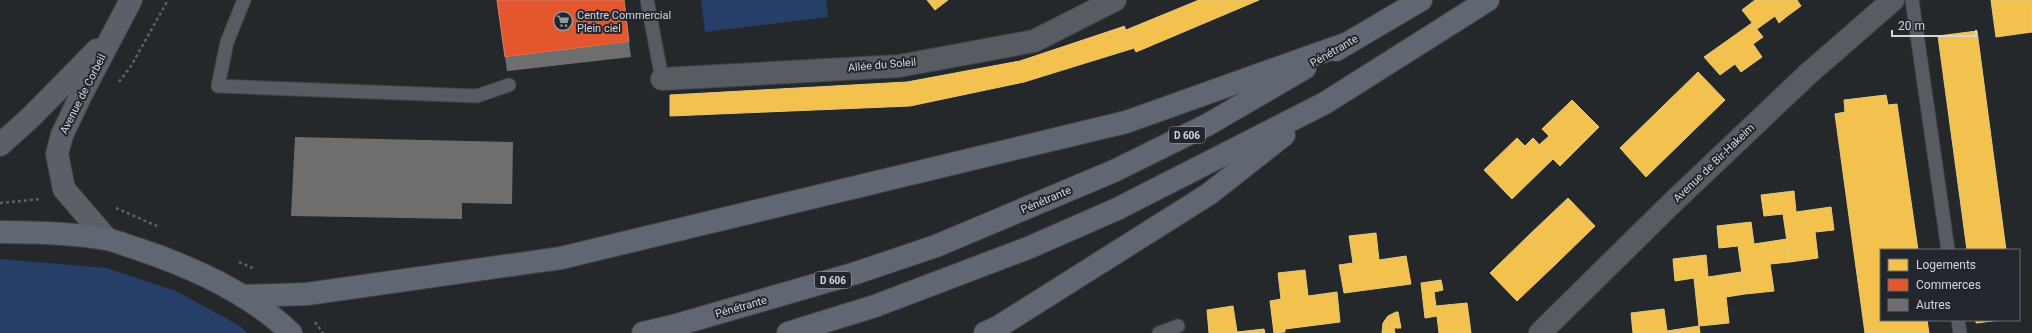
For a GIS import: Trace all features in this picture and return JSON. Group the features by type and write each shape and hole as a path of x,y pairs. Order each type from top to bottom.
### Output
{"main road":[{"name":"Avenue de Corbeil","path":"107,239 64,189 57,154 58,146 68,122 131,0"},
{"name":"Pénétrante","path":"643,333 673,326 856,273 936,246 1114,171 1207,125 1421,0"},
{"path":"788,333 875,306 1028,248 1118,209 1325,103 1488,0"},
{"name":"Avenue de Corbeil","path":"0,145 31,118 116,30"},
{"path":"242,296 307,294 561,258 1126,122 1348,43"},
{"path":"985,333 998,327 1078,278 1209,194 1325,103"},
{"path":"0,232 28,232 107,239 177,262 242,296 279,322 291,333"}],"street":[{"name":"Allée du Soleil","path":"662,79 899,66 1034,41 1115,0"},
{"name":"Avenue de Bir-Hakeim","path":"1540,333 1672,203 1808,74 1894,0"}],"lane":[{"path":"244,0 227,42 218,86 477,96 509,86"},
{"path":"647,0 662,79"},
{"path":"1912,0 1948,249"},
{"path":"1958,321 1960,333"},
{"path":"1159,333 1178,326"}],"path":[{"path":"116,85 131,66 168,0"},
{"path":"109,205 164,229"},
{"path":"234,260 262,272"},
{"path":"307,294 308,313 323,333"}],"shaded area":[{"path":"701,0 826,0 828,17 705,32"},
{"path":"0,259 106,268 176,291 240,326 247,333 0,333"}],"building: Logements":[{"path":"927,0 948,0 935,10"},
{"path":"1199,0 1259,0 1136,52 1134,48 1131,49 1122,27 1124,26 1126,30"},
{"path":"1755,0 1797,0 1801,6 1786,17 1782,11 1757,29 1742,10"},
{"path":"1991,0 2032,0 2032,32 1996,37"},
{"path":"1782,11 1786,17 1779,23 1775,16"},
{"path":"1752,23 1763,37 1753,44 1762,57 1741,72 1735,64 1720,75 1704,57"},
{"path":"1122,27 1131,49 1024,82 910,106 670,116 670,95 907,82 1020,61"},
{"path":"1977,31 2006,249 1967,249 1938,36"},
{"path":"1698,72 1725,100 1686,138 1659,110"},
{"path":"1886,95 1888,105 1897,104 1918,249 1880,249 1880,321 1927,321 1929,333 1865,333 1835,114 1845,112 1844,100"},
{"path":"1572,100 1599,127 1560,166 1539,145 1549,136 1542,129"},
{"path":"1659,110 1686,138 1646,177 1620,148"},
{"path":"1517,138 1525,146 1533,138 1553,159 1512,199 1484,170"},
{"path":"1794,191 1796,212 1831,207 1834,230 1815,232 1818,258 1790,262 1783,214 1764,216 1761,195"},
{"path":"1568,198 1595,226 1557,263 1529,235"},
{"path":"1751,222 1754,244 1787,239 1790,262 1770,264 1774,291 1745,294 1738,246 1719,248 1717,226"},
{"path":"1376,233 1379,260 1406,256 1411,284 1344,293 1339,265 1353,263 1349,236"},
{"path":"1529,235 1557,263 1517,301 1490,273"},
{"path":"1706,255 1708,277 1741,272 1745,294 1726,297 1729,323 1699,326 1694,278 1675,281 1673,259"},
{"path":"1305,270 1308,296 1337,292 1340,322 1285,329 1285,332 1274,333 1270,301 1281,299 1278,273"},
{"path":"1441,280 1443,290 1434,292 1436,306 1467,303 1471,333 1439,333 1437,316 1425,318 1421,283"},
{"path":"1233,306 1237,332 1264,329 1265,333 1209,333 1207,310"},
{"path":"1664,309 1667,331 1699,326 1700,333 1633,333 1631,313"},
{"path":"1398,312 1401,328 1394,328 1395,333 1382,333 1383,323 1388,316"},
{"path":"1976,321 1993,321 1976,323"}],"building: Commerces":[{"name":"Centre Commercial Plein ciel","path":"497,0 624,0 629,42 505,57"}],"building: Autres":[{"path":"629,42 631,57 507,71 505,57"},
{"path":"295,137 513,142 512,204 462,203 462,219 291,216"}],"place":[{"name":"Centre Commercial Plein ciel","path":"563,21"}]}
